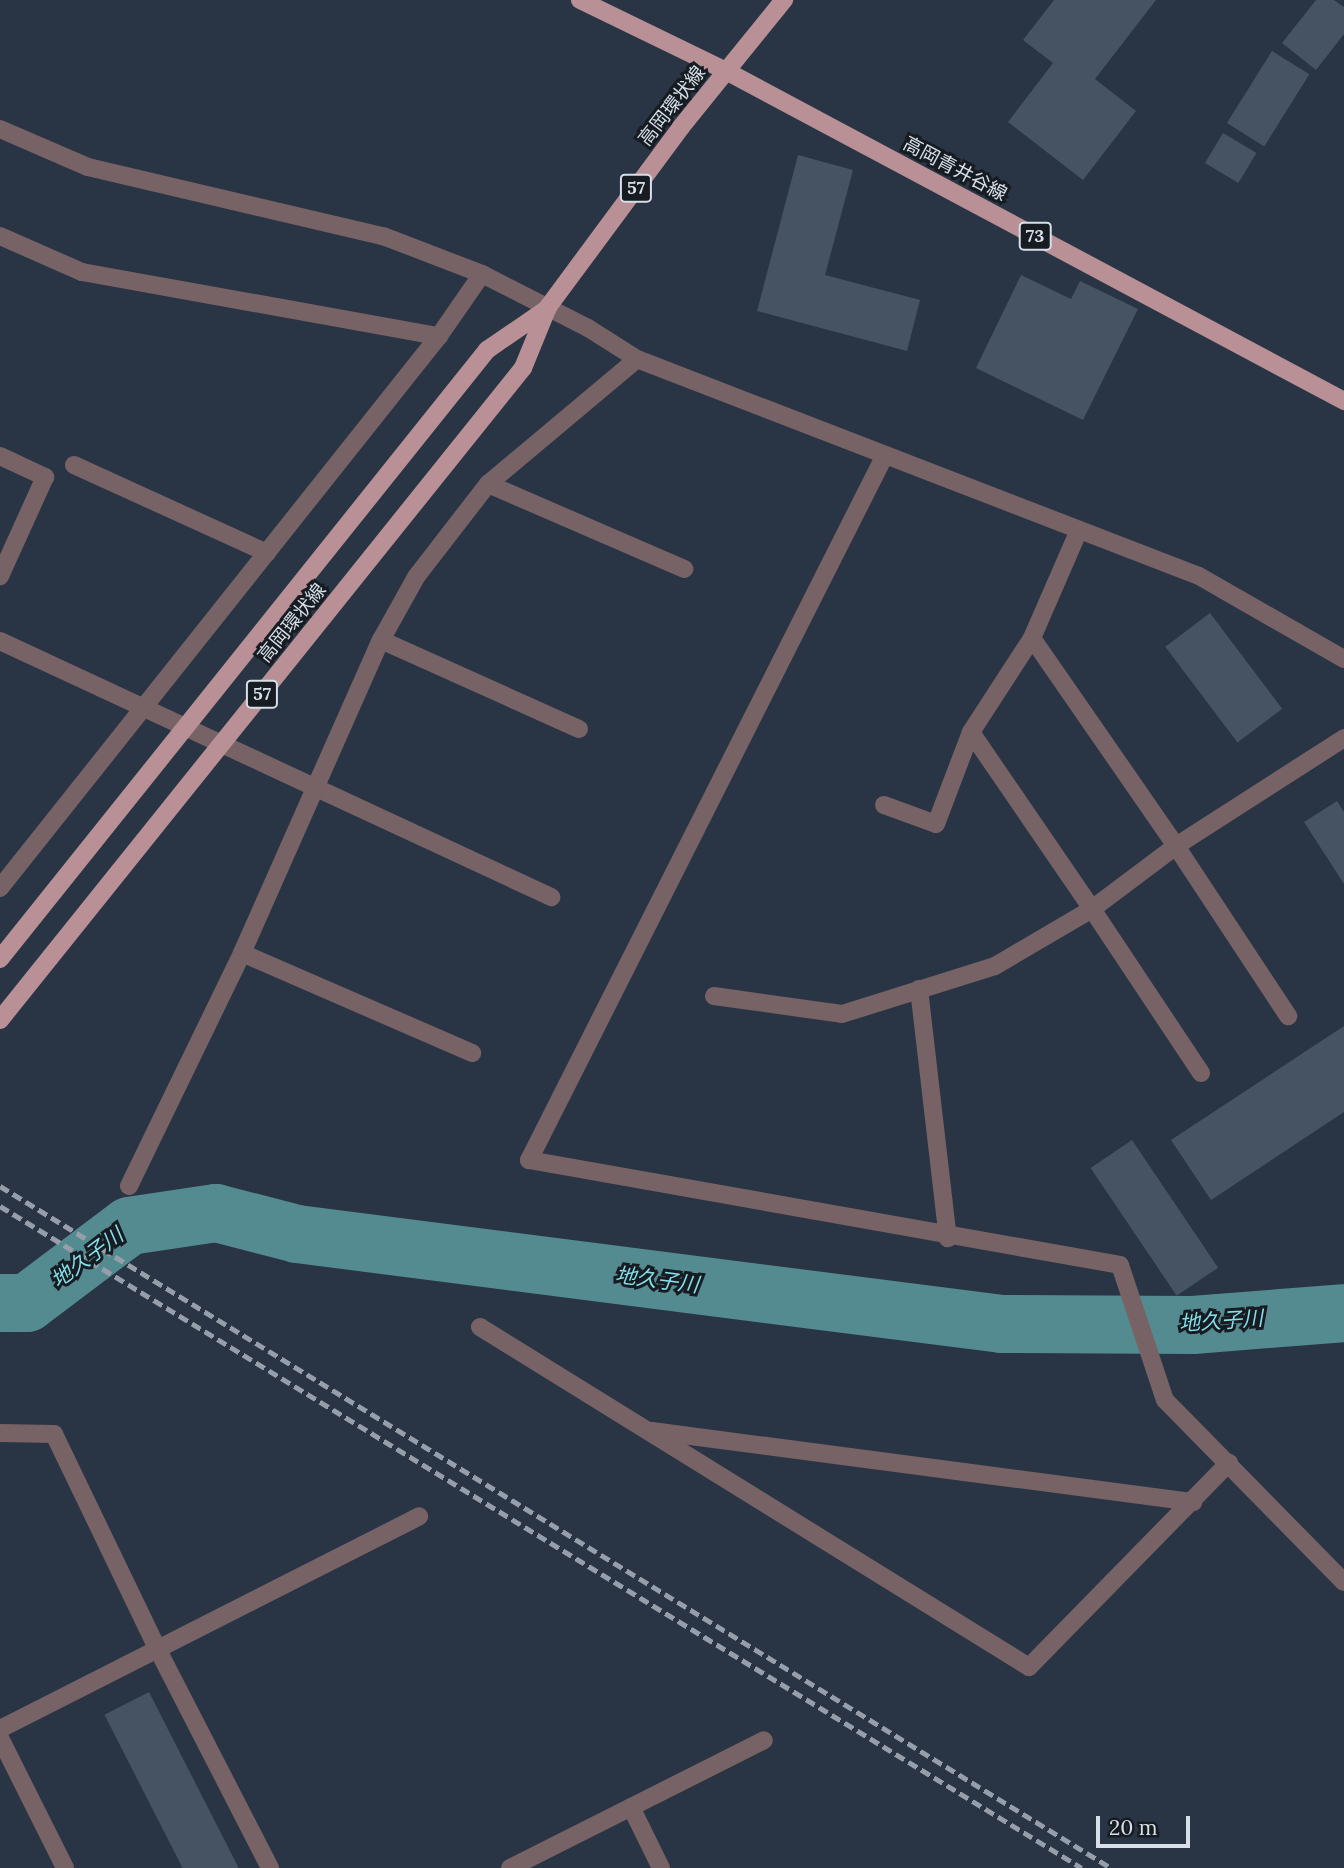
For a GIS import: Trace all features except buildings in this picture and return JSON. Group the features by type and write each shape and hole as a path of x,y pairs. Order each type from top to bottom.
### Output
{"main road":[{"name":"高岡青井谷線","path":"580,0 726,71 1344,401"},
{"name":"高岡環状線","path":"0,1020 523,368 548,307 726,71 783,0"},
{"name":"高岡環状線","path":"0,959 487,350 548,307"}],"street":[{"path":"0,129 88,167 383,236 482,274 548,307 637,359 1199,576 1344,659"},
{"path":"0,236 82,272 439,336"},
{"path":"0,888 439,336 482,274"},
{"path":"129,1186 242,953 381,640 416,577 488,484 637,359"},
{"path":"885,455 528,1160 948,1238 1120,1265 1166,1400 1344,1583"},
{"path":"0,456 45,477 0,576"},
{"path":"74,466 267,553"},
{"path":"488,484 684,569"},
{"path":"884,805 936,824 971,732 1032,638 1079,530"},
{"path":"1032,638 1288,1016"},
{"path":"381,640 579,729"},
{"path":"0,642 551,897"},
{"path":"971,732 1201,1073"},
{"path":"714,996 842,1014 995,966 1092,909 1175,846 1344,738"},
{"path":"242,953 472,1053"},
{"path":"919,989 948,1238"},
{"path":"480,1327 1029,1667 1230,1464"},
{"path":"647,1430 1193,1502"},
{"path":"0,1433 54,1434 158,1650 270,1868"},
{"path":"0,1729 419,1516"},
{"path":"0,1738 65,1868"},
{"path":"510,1868 764,1740"},
{"path":"631,1807 661,1868"}],"waterway":[{"name":"地久子川","path":"0,1303 27,1303 129,1226 216,1213 297,1234 1002,1324 1193,1325 1344,1313"}],"railway":[{"path":"0,1186 1111,1868"},
{"path":"0,1206 1082,1868"}]}
